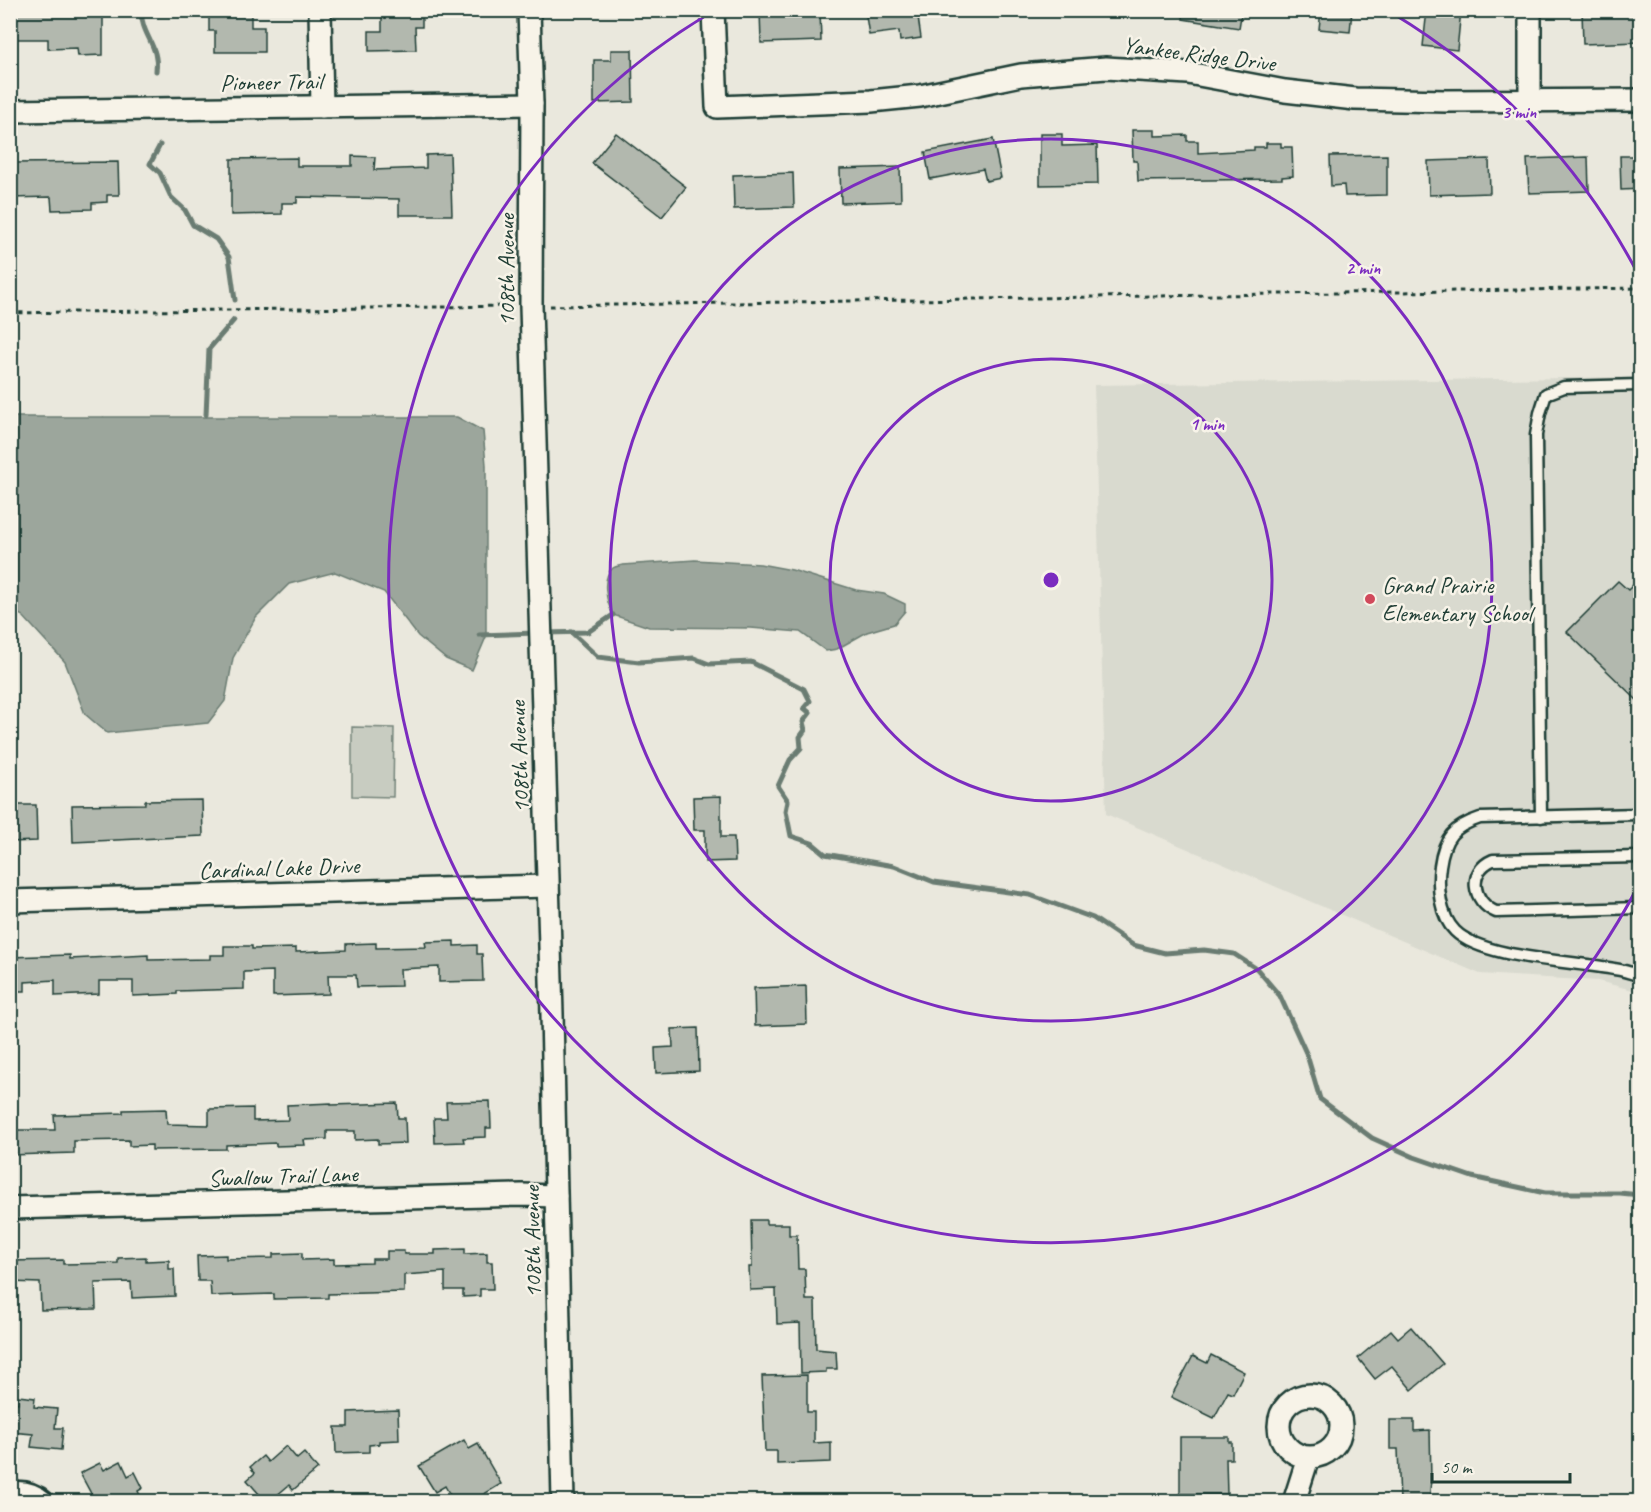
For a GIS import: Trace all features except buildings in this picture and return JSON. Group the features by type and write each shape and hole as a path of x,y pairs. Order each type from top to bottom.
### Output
{"street":[{"path":"320,10 322,107"},
{"name":"108th Avenue","path":"529,10 532,104 531,306 563,1502"},
{"name":"Yankee Ridge Drive","path":"713,10 717,107 871,101 920,96 1021,75 1106,68 1188,74 1285,91 1355,99 1395,101 1641,99"},
{"path":"1530,10 1530,101"},
{"name":"Pioneer Trail","path":"10,111 532,104"},
{"name":"Cardinal Lake Drive","path":"10,901 548,886"},
{"name":"Swallow Trail Lane","path":"10,1208 556,1196"},
{"path":"1294,1502 1308,1458"},
{"path":"10,1493 20,1491 31,1494 43,1502"}],"lane":[{"path":"1541,817 1536,435 1540,413 1546,394 1564,387 1641,385"},
{"path":"1641,814 1480,818 1462,824 1450,834 1443,849 1439,868 1441,906 1448,922 1456,932 1487,948 1536,958 1615,969 1641,976"},
{"path":"1641,857 1493,860 1483,864 1475,886 1478,898 1485,908 1496,912 1641,908"}],"path":[{"path":"10,313 1641,288"}],"shaded area":[{"name":"Grand Prairie Elementary School","path":"1640,377 1640,992 1598,981 1480,974 1106,814 1094,385"},
{"path":"10,417 457,417 483,431 486,465 486,637 472,670 446,659 418,636 384,592 335,572 289,584 256,617 233,658 225,701 208,723 107,733 85,714 65,662 23,616 11,610"},
{"path":"695,560 760,564 792,570 856,590 884,594 905,604 905,611 894,624 867,632 837,649 826,651 800,632 751,628 649,627 613,615 607,597 606,584 609,572 613,568 623,565"},
{"path":"352,727 394,728 393,797 352,796"}],"waterway":[{"path":"141,10 144,27 157,62 156,71"},
{"path":"160,145 150,164 160,173 171,197 185,210 193,225 216,239 229,257 235,300"},
{"path":"206,415 209,349 234,320"},
{"path":"545,633 588,632 613,615"},
{"path":"571,632 598,657 639,662 694,658 709,664 751,662 804,689 810,701 804,708 810,713 803,722 805,730 800,737 801,748 790,760 778,786 788,801 786,811 791,836 812,843 825,854 894,866 934,882 1030,895 1093,918 1133,945 1165,953 1204,950 1234,954 1257,969 1280,996 1307,1055 1320,1099 1372,1138 1414,1157 1472,1177 1545,1193 1640,1195"},
{"path":"479,635 536,633"}],"place":[{"name":"Grand Prairie Elementary School","path":"1370,599"}]}
